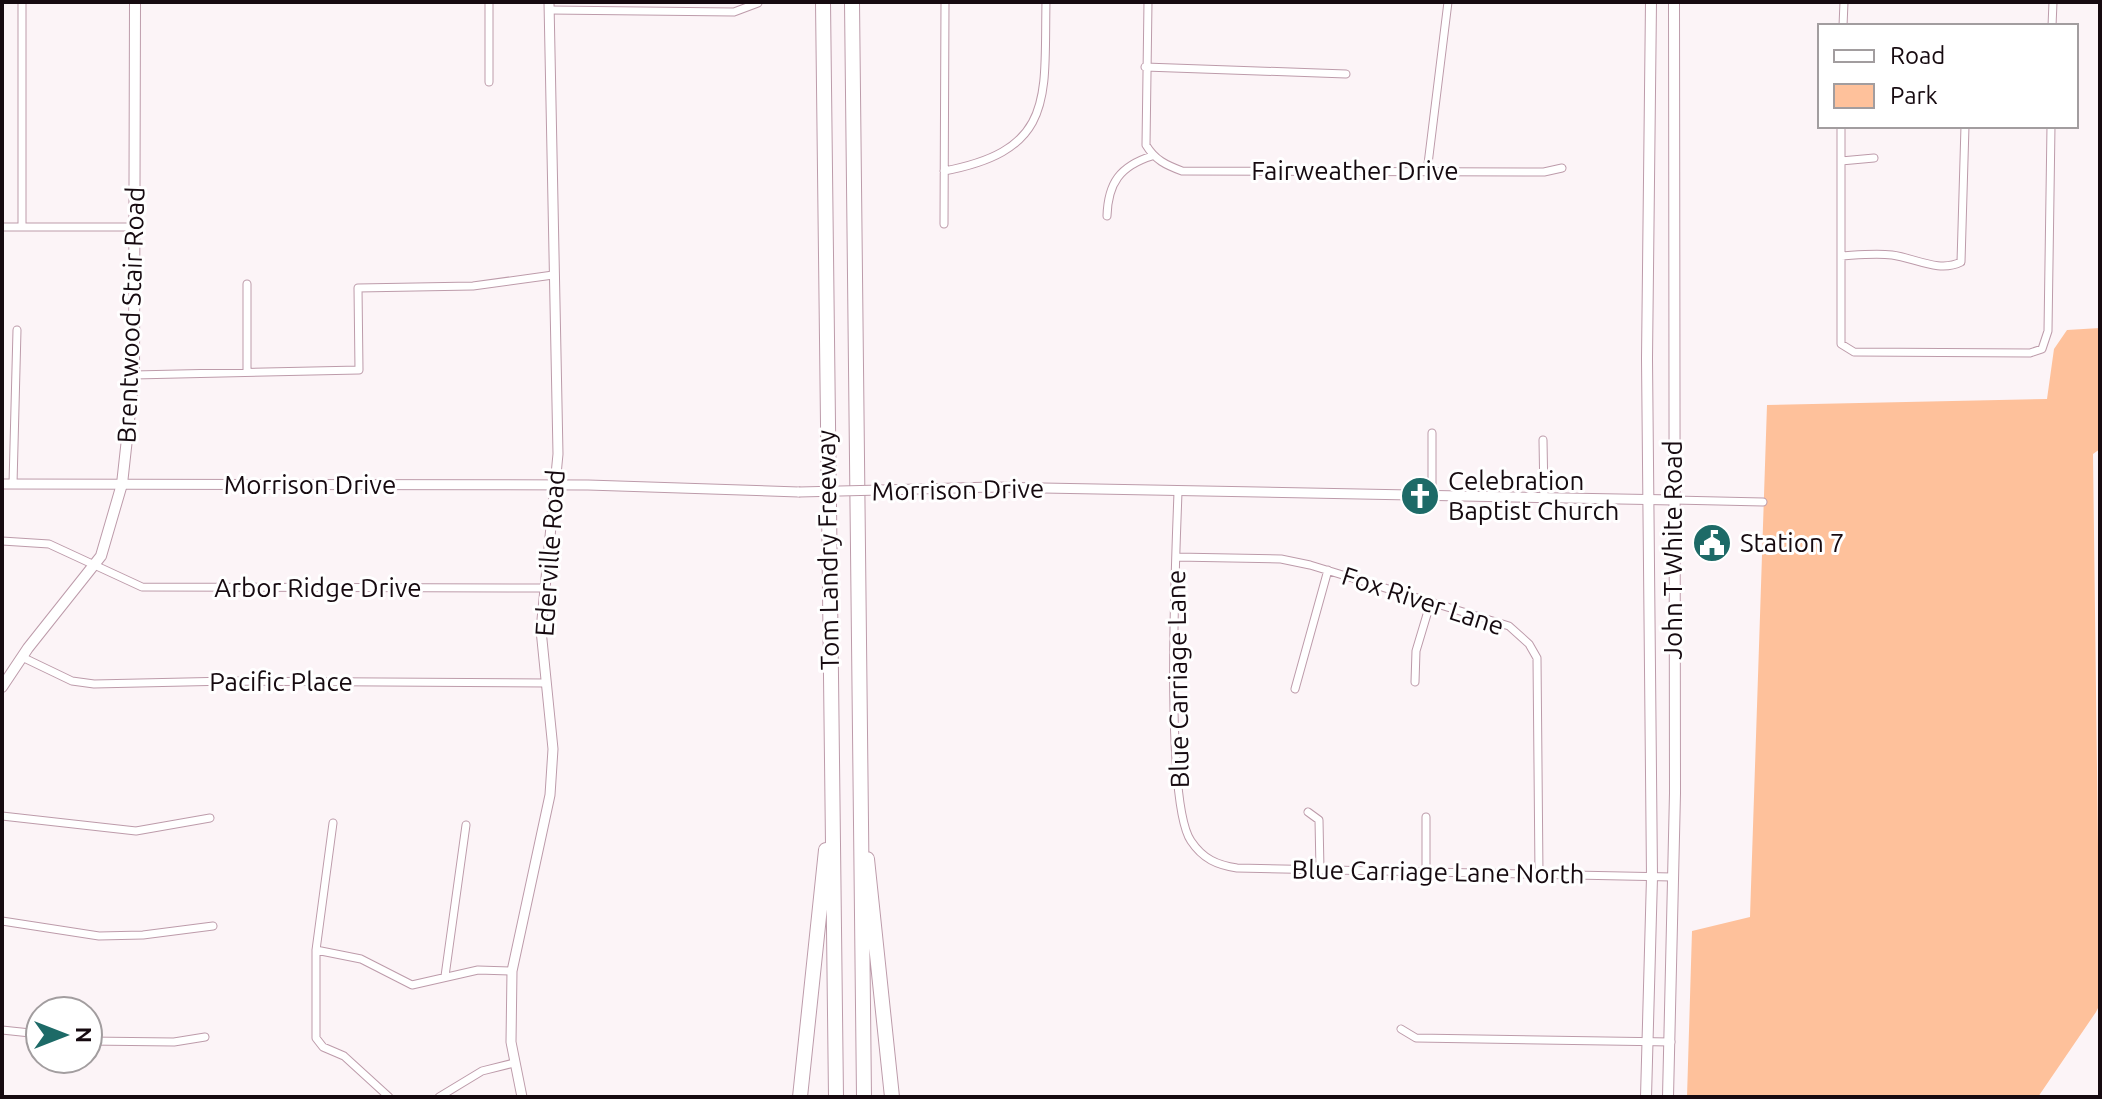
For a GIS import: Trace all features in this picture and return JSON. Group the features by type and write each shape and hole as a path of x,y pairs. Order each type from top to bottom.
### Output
{"highway":[{"name":"Tom Landry Freeway","path":"823,2 826,499 836,1097"},
{"name":"Tom Landry Freeway","path":"852,2 858,775 864,1097"},
{"path":"858,775 892,1097"},
{"path":"800,1097 833,778"}],"main road":[{"name":"Brentwood Stair Road","path":"2,687 101,556 122,484 134,375 135,2"},
{"name":"John T White Road","path":"1646,1097 1652,877 1651,2"},
{"name":"John T White Road","path":"1668,1097 1672,877 1674,2"}],"street":[{"path":"22,2 22,227"},
{"path":"489,2 489,82"},
{"path":"944,224 945,2"},
{"path":"944,171 982,164 1001,156 1018,142 1036,118 1045,91 1046,2"},
{"path":"1107,216 1108,195 1117,176 1132,162 1152,156 1146,145 1148,2"},
{"path":"1427,172 1448,2"},
{"path":"1843,24 1844,2"},
{"path":"2052,24 2053,2"},
{"path":"549,6 734,12 758,3"},
{"name":"Ederville Road","path":"522,1097 514,1063 512,971 550,795 553,749 541,630 556,486 549,6"},
{"path":"1145,67 1346,74"},
{"path":"1841,128 1841,344 1847,351 2030,353 2042,349 2048,331 2051,128"},
{"path":"1841,256 1894,255 1928,265 1954,266 1961,262 1965,128"},
{"name":"Fairweather Drive","path":"1152,156 1182,171 1544,172 1562,168"},
{"path":"1841,161 1874,158"},
{"path":"2,227 135,227"},
{"path":"134,375 359,370 358,288 473,286 553,275"},
{"path":"247,284 247,371"},
{"path":"8,484 17,330"},
{"path":"1432,433 1432,496"},
{"path":"1543,440 1544,497"},
{"name":"Morrison Drive","path":"8,484 556,486 799,492 993,487 1674,500"},
{"name":"Blue Carriage Lane","path":"1178,492 1176,557 1180,801 1190,840 1206,858"},
{"path":"1674,500 1763,502"},
{"name":"Arbor Ridge Drive","path":"2,541 49,544 142,587 545,588"},
{"name":"Fox River Lane","path":"1176,557 1281,559 1328,570 1509,626 1529,644 1537,658 1539,874"},
{"path":"1295,689 1328,570"},
{"path":"1415,682 1416,651 1431,601"},
{"name":"Pacific Place","path":"22,657 72,681 94,684 231,681 546,683"},
{"path":"1308,812 1319,820 1320,870"},
{"path":"2,816 136,831 210,818"},
{"path":"1426,817 1426,873"},
{"path":"333,823 316,950 316,1038 323,1047 344,1056 389,1097"},
{"path":"445,976 466,825"},
{"name":"Blue Carriage Lane North","path":"1206,858 1221,866 1237,868 1672,877"},
{"path":"2,921 99,936 143,935 213,926"},
{"path":"316,950 361,959 412,985 478,970 512,971"},
{"path":"1401,1029 1416,1038 1671,1042"},
{"path":"2,1030 24,1032"},
{"path":"104,1041 174,1042 205,1037"},
{"path":"439,1097 482,1071 514,1063"}],"green space":[{"path":"2100,328 2100,449 2093,454 2100,1004 2096,1012 2038,1097 1687,1097 1692,931 1750,917 1767,405 2047,399 2054,349 2067,330"}],"place":[{"name":"Celebration Baptist Church","path":"1420,496"},
{"name":"Station 7","path":"1712,543"}]}
